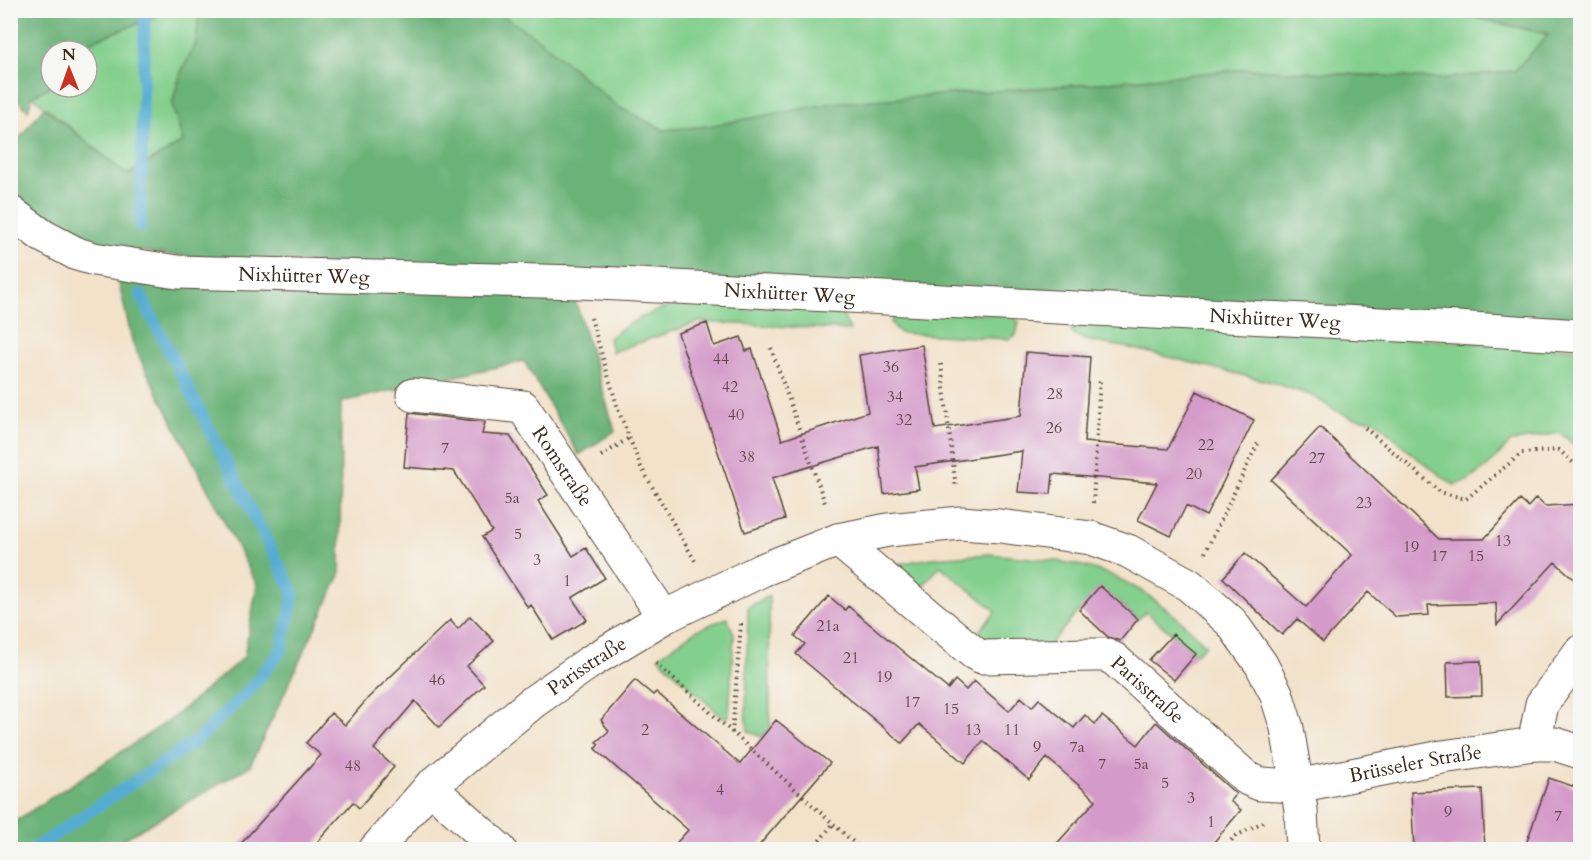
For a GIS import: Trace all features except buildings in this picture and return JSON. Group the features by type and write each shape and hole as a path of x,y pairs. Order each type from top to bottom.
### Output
{"street":[{"name":"Nixhütter Weg","path":"10,212 43,236 77,254 94,259 177,272 580,282 1581,336"},
{"name":"Romstraße","path":"412,395 523,407 664,617"},
{"name":"Parisstraße","path":"375,849 430,787 532,702 664,617 762,570 838,540 888,530 961,523 1091,538 1128,551 1189,585 1231,622 1261,664 1276,693 1287,728 1299,798 1303,849"},
{"name":"Parisstraße","path":"838,540 974,653 982,657 1105,655 1114,659 1248,778 1299,798"},
{"path":"1534,744 1542,704 1581,652"},
{"name":"Brüsseler Straße","path":"1299,798 1442,757 1534,744 1555,744 1581,752"},
{"path":"430,787 500,849"}],"path":[{"path":"580,282 619,412 641,467 705,579 741,624 732,733"},
{"path":"771,348 838,540"},
{"path":"941,364 961,523"},
{"path":"1091,538 1100,378"},
{"path":"1365,428 1440,492 1466,499 1522,453 1560,450 1581,469"},
{"path":"1189,585 1258,443"},
{"path":"630,638 862,849"},
{"path":"1224,849 1234,837 1268,820 1299,798"},
{"path":"812,849 832,824"}],"green space":[{"path":"11,10 161,10 157,16 97,39 39,39 39,92 32,96 28,111 11,92 11,42 16,36 11,31"},
{"path":"1443,10 1550,35 1514,71 1438,79 1247,69 1088,84 833,103 709,126 664,130 618,107 541,41 496,11"},
{"path":"161,11 199,11 196,44 181,72 172,104 183,142 127,175 32,96 39,92 39,99 99,99 97,39 157,16"},
{"path":"199,11 496,11 541,41 618,107 664,130 709,126 833,103 1088,84 1247,69 1438,79 1514,71 1549,34 1443,11 1580,11 1580,329 182,256 149,253 81,239 51,225 11,194 10,150 44,107 127,175 183,142 172,104 181,72 196,44"},
{"path":"118,279 548,294 575,300 615,431 579,455 524,361 341,402 340,575 250,766 107,849 11,850 11,824 170,720 244,657 257,585 133,345"},
{"path":"690,299 841,312 850,330 699,322 612,352 609,338 618,331 668,306"},
{"path":"896,308 1012,316 1019,322 1016,335 1009,339 900,333 891,323"},
{"path":"1080,319 1580,349 1580,450 1560,433 1511,442 1488,466 1467,481 1454,485 1413,455 1375,420 1353,418 1331,408 1313,396 1271,382 1135,349 1084,340 1072,333 1071,325"},
{"path":"990,554 1073,564 1115,577 1144,592 1183,622 1206,645 1196,654 1146,612 1138,619 1100,587 1049,645 993,646 976,635 996,611 940,566 920,589 892,565 932,558"},
{"path":"769,596 770,728 762,737 748,731 746,718 748,607"},
{"path":"727,618 734,634 729,716 723,718 658,657 697,630"}],"waterway":[{"path":"140,227 145,10"},
{"path":"32,850 197,740 249,690 281,651 294,594 140,294"}]}
